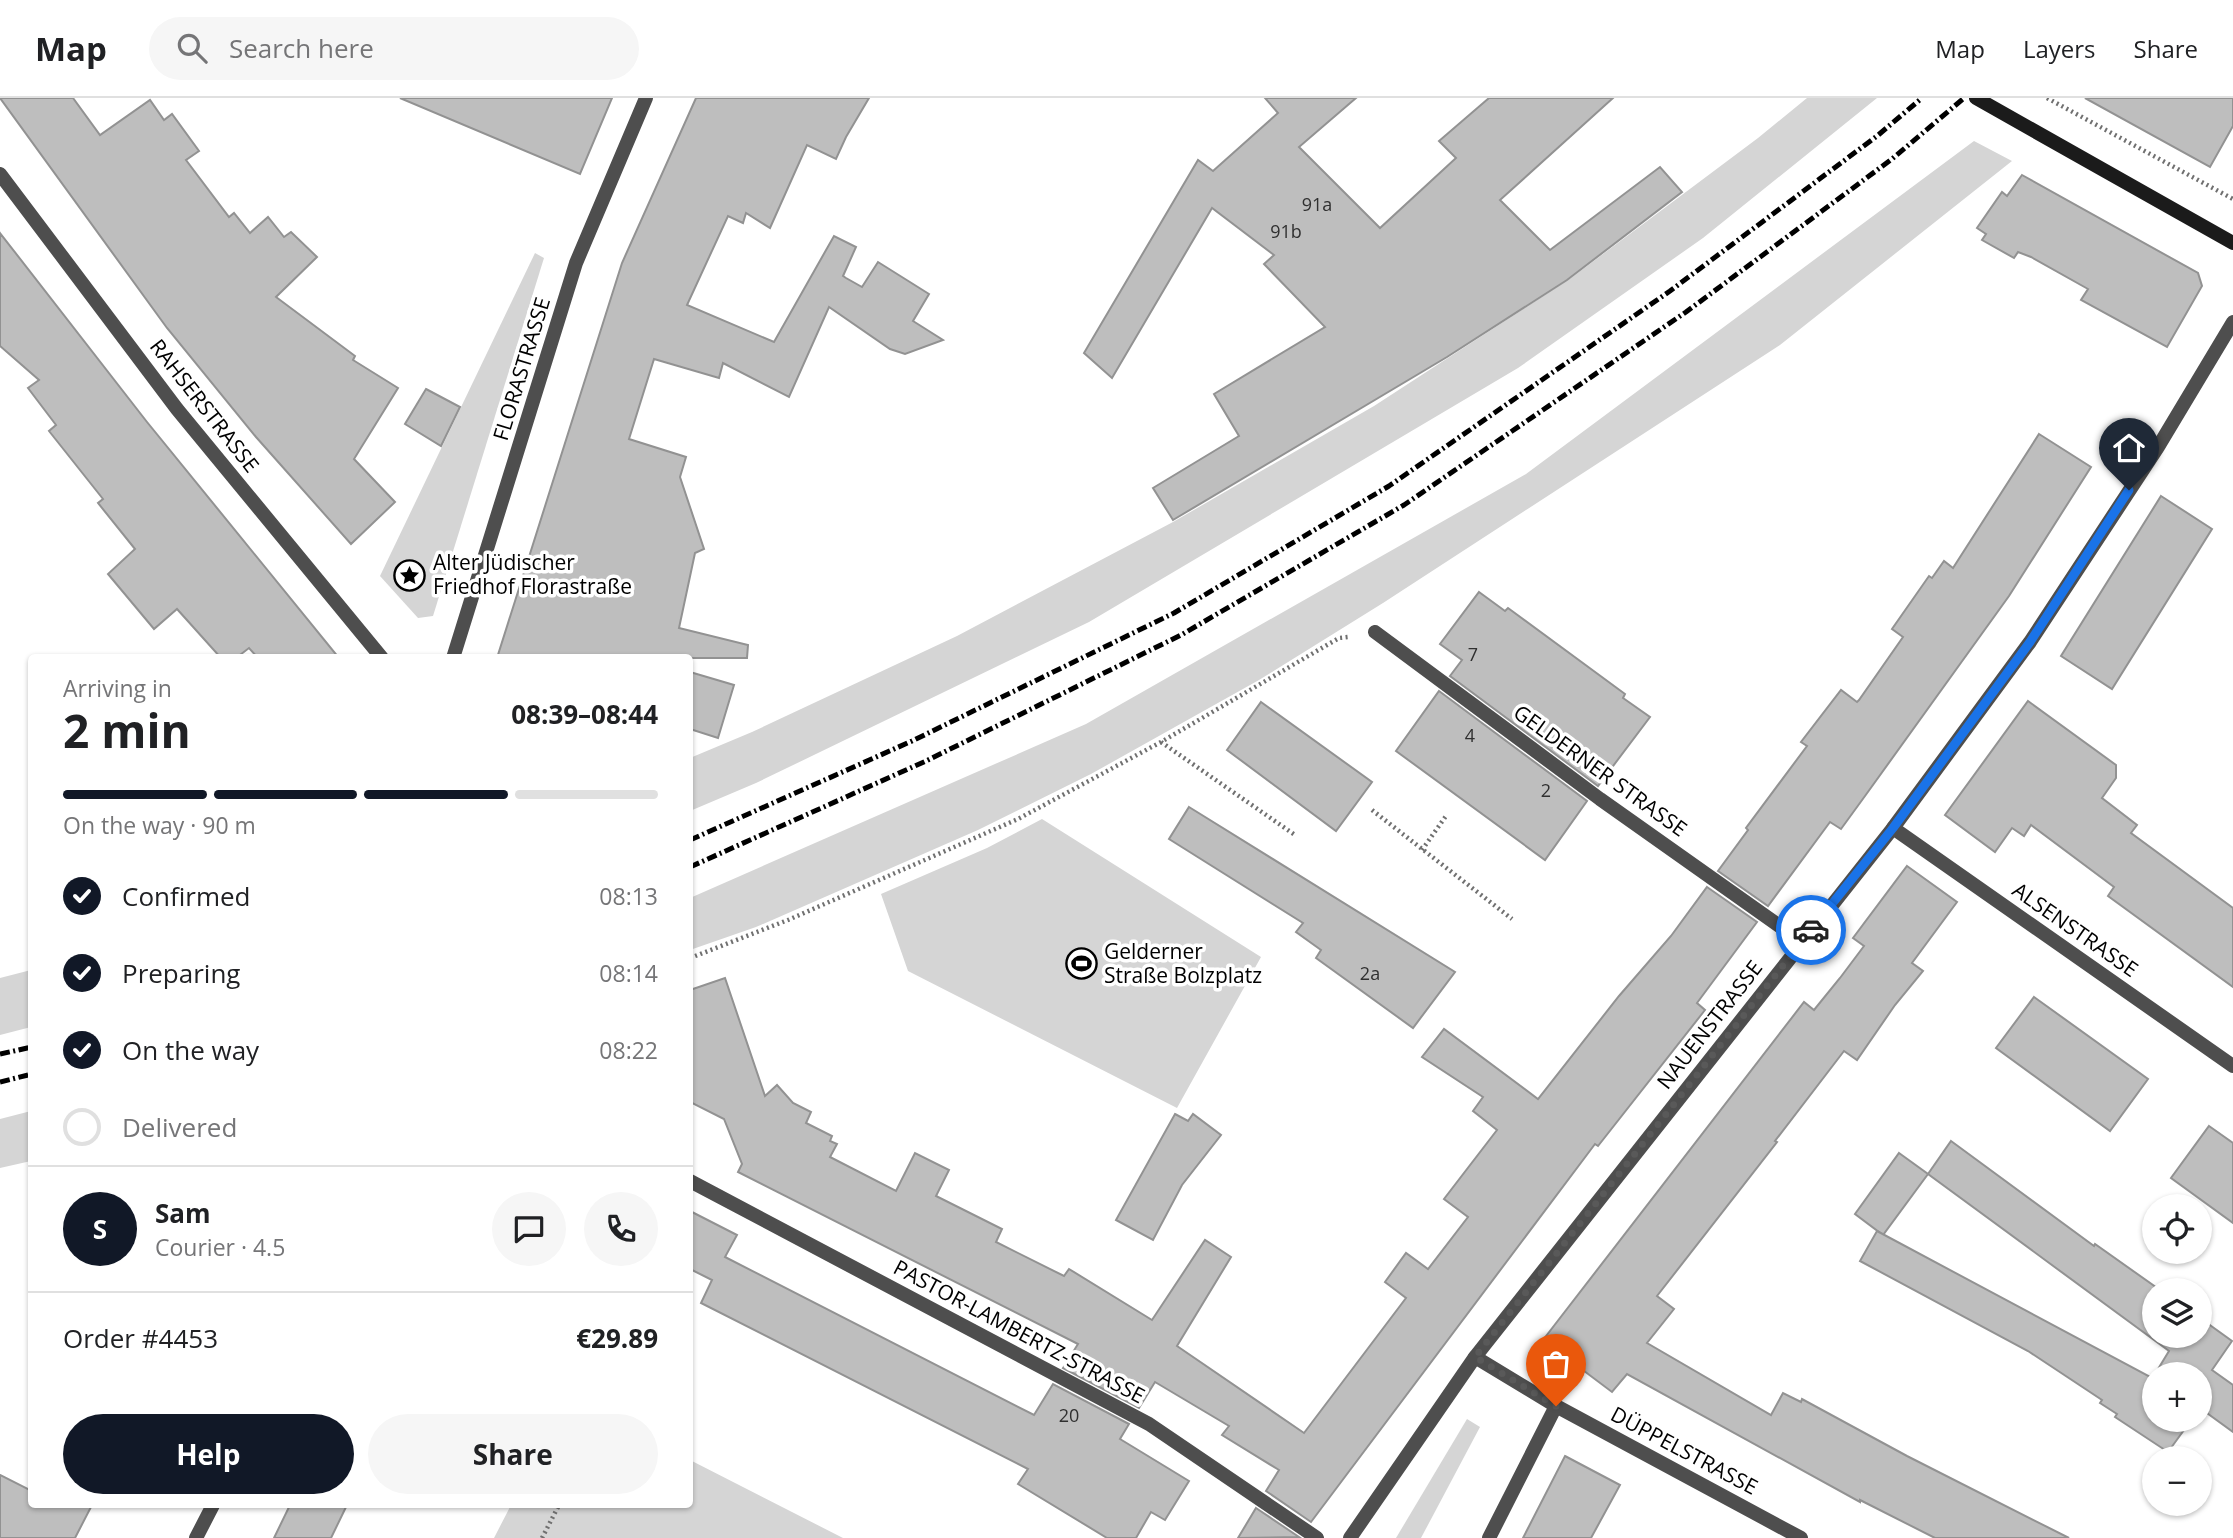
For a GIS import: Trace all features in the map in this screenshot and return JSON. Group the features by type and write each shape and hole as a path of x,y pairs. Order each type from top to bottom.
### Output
{"main road":[{"path":"1976,98 2233,243"}],"street":[{"name":"FLORASTRASSE","path":"454,654 576,263 646,98"},
{"name":"RAHSERSTRASSE","path":"0,174 177,409 379,654"},
{"name":"NAUENSTRASSE","path":"1350,1538 1475,1357 1893,828 2030,642 2158,447 2233,322"},
{"name":"GELDERNER STRASSE","path":"1375,632 1600,799 1802,942"},
{"name":"ALSENSTRASSE","path":"1893,828 2233,1066"},
{"name":"PASTOR-LAMBERTZ-STRASSE","path":"693,1183 1149,1424 1317,1538"},
{"name":"DÜPPELSTRASSE","path":"1475,1357 1556,1406 1801,1538"},
{"path":"1489,1538 1556,1406"},
{"path":"196,1538 212,1508"}],"path":[{"path":"2047,98 2233,199"},
{"path":"693,957 788,920 1018,819 1161,742 1339,638 1375,632"},
{"path":"1161,742 1295,835"},
{"path":"1372,810 1512,919"},
{"path":"1422,850 1446,816"},
{"path":"542,1538 557,1508"}],"shaded area":[{"path":"1807,98 1877,98 1703,238 1518,368 1089,622 756,783 693,810 693,757 957,636 1173,522 1374,406 1571,278"},
{"path":"1974,141 2012,161 1780,345 1383,603 1259,680 1091,774 978,830 756,927 693,949 693,897 1086,724 1526,474"},
{"path":"535,253 544,258 433,616 418,618 380,576"},
{"name":"Gelderner Straße Bolzplatz","path":"1042,819 1261,957 1177,1108 908,971 881,894 987,848"},
{"path":"28,971 28,1028 0,1035 0,978"},
{"path":"28,1112 28,1162 0,1168 0,1119"},
{"path":"1467,1419 1480,1427 1421,1538 1396,1538"},
{"path":"693,1462 843,1538 494,1538 509,1508 693,1508"}],"building":[{"path":"0,98 73,98 100,135 150,100 164,120 172,114 199,151 186,160 229,217 234,213 250,233 268,217 284,237 291,232 317,257 276,297 355,356 353,360 398,388 354,459 395,502 351,544 256,437 167,328"},
{"path":"400,98 612,98 580,174"},
{"path":"696,98 869,98 836,159 807,145 770,228 746,213 743,223 728,216 687,305 774,342 834,236 856,247 843,276 846,278 862,287 878,262 929,294 913,321 943,340 905,354 890,349 829,307 789,397 723,363 719,378 654,359 629,439 686,457 680,477 704,549 695,553 679,628 748,645 747,658 693,658 693,654 498,654 622,263"},
{"path":"1265,98 1356,98 1299,147 1380,228 1456,158 1439,141 1489,98 1613,98 1500,200 1550,250 1660,167 1682,192 1567,280 1447,357 1173,520 1153,488 1239,436 1214,394 1325,327 1264,264 1274,255 1212,208 1112,378 1084,353 1198,160 1213,171 1278,113"},
{"path":"2085,98 2233,98 2233,126 2210,167"},
{"path":"2022,175 2198,273 2202,286 2167,347 2081,300 2088,289 2031,257 2018,252 2014,258 1982,240 1986,234 1977,228 2002,192 2007,196"},
{"path":"0,233 147,422 336,654 254,654 249,648 241,654 217,654 177,609 154,629 108,574 135,549 98,503 103,499 49,431 56,425 28,388 39,380 0,346"},
{"path":"426,389 460,407 441,446 405,424"},
{"path":"2039,434 2091,467 2009,596 1841,829 1830,822 1768,906 1718,871 1748,830 1746,828 1807,746 1801,742 1841,690 1857,702 1859,700 1903,637 1892,629 1929,576 1932,578 1944,561 1953,568"},
{"path":"2161,496 2212,529 2112,689 2061,656"},
{"path":"1479,592 1505,611 1508,608 1625,694 1623,698 1650,717 1598,786 1450,676 1462,660 1440,644"},
{"path":"693,673 734,685 718,738 693,730"},
{"path":"1439,691 1587,801 1545,860 1396,751"},
{"path":"2028,701 2116,765 2116,778 2102,798 2137,825 2131,833 2233,908 2233,987 2108,896 2114,887 2031,825 2024,836 2012,828 1995,852 1945,815"},
{"path":"1261,702 1372,782 1336,831 1227,750"},
{"path":"1189,807 1455,972 1413,1028 1316,958 1321,950 1296,932 1303,923 1169,839"},
{"path":"1907,866 1957,902 1912,963 1923,971 1895,1005 1857,1060 1844,1051 1657,1296 1674,1309 1647,1343 1771,1415 1783,1393 1801,1402 1802,1399 2069,1538 1935,1538 1860,1502 1627,1374 1612,1392 1543,1340 1804,1002 1814,1010 1840,978 1864,946 1853,938"},
{"path":"1707,887 1757,922 1697,1003 1705,1010 1598,1146 1595,1144 1311,1522 1266,1491 1279,1470 1222,1435 1229,1426 1155,1382 1139,1408 1063,1368 1078,1344 738,1172 742,1164 724,1119 693,1104 693,989 725,978 765,1096 777,1085 793,1103 811,1112 806,1123 832,1136 830,1141 837,1144 830,1157 896,1191 915,1153 949,1170 936,1196 1002,1229 996,1242 1064,1276 1069,1269 1152,1320 1205,1240 1231,1257 1177,1346 1304,1433 1406,1298 1385,1282 1406,1253 1428,1269 1468,1217 1444,1199 1497,1130 1473,1111 1483,1097 1422,1057 1444,1029 1538,1099 1619,996 1671,936"},
{"path":"2034,997 2148,1079 2110,1131 1996,1048"},
{"path":"1175,1114 1188,1121 1193,1114 1221,1135 1182,1185 1153,1240 1116,1220"},
{"path":"2209,1126 2233,1143 2233,1223 2212,1208 2212,1194 2193,1194 2171,1178"},
{"path":"1951,1141 2094,1246 2095,1244 2143,1278 2142,1331 1928,1174"},
{"path":"1899,1153 1928,1174 1883,1235 1855,1214"},
{"path":"693,1213 737,1235 725,1257 1034,1415 1053,1384 1129,1424 1120,1439 1189,1481 1165,1520 1151,1512 1136,1538 1107,1538 1018,1484 1028,1469 701,1303 712,1280 693,1270"},
{"path":"1877,1231 2142,1373 2142,1432 2183,1432 2172,1446 2159,1446 2115,1417 2117,1414 2100,1403 2102,1400 2028,1351 1860,1261"},
{"path":"2212,1327 2232,1341 2212,1370 2212,1362 2162,1362 2169,1351 2165,1348 2212,1348"},
{"path":"2212,1370 2233,1385 2233,1432 2212,1417"},
{"path":"1565,1456 1620,1485 1591,1538 1523,1538"},
{"path":"0,1475 28,1489 28,1508 90,1508 75,1538 0,1538"},
{"path":"289,1508 346,1508 331,1538 274,1538"},
{"path":"1256,1508 1299,1537 1238,1538"}],"railway":[{"path":"693,839 912,741 1174,613 1389,486 1670,291 1877,136 1922,98"},
{"path":"693,866 926,761 1181,635 1404,505 1686,312 1892,159 1964,98"},
{"path":"0,1054 28,1048"},
{"path":"0,1082 28,1075"}],"way so far":[{"path":"1556,1406 1475,1357 1811,930"}],"place":[{"name":"Alter Jüdischer Friedhof Florastraße","path":"410,575"},
{"name":"Gelderner Straße Bolzplatz","path":"1081,964"}],"route":[{"path":"1811,930 1893,828 2030,642 2129,490"}]}
